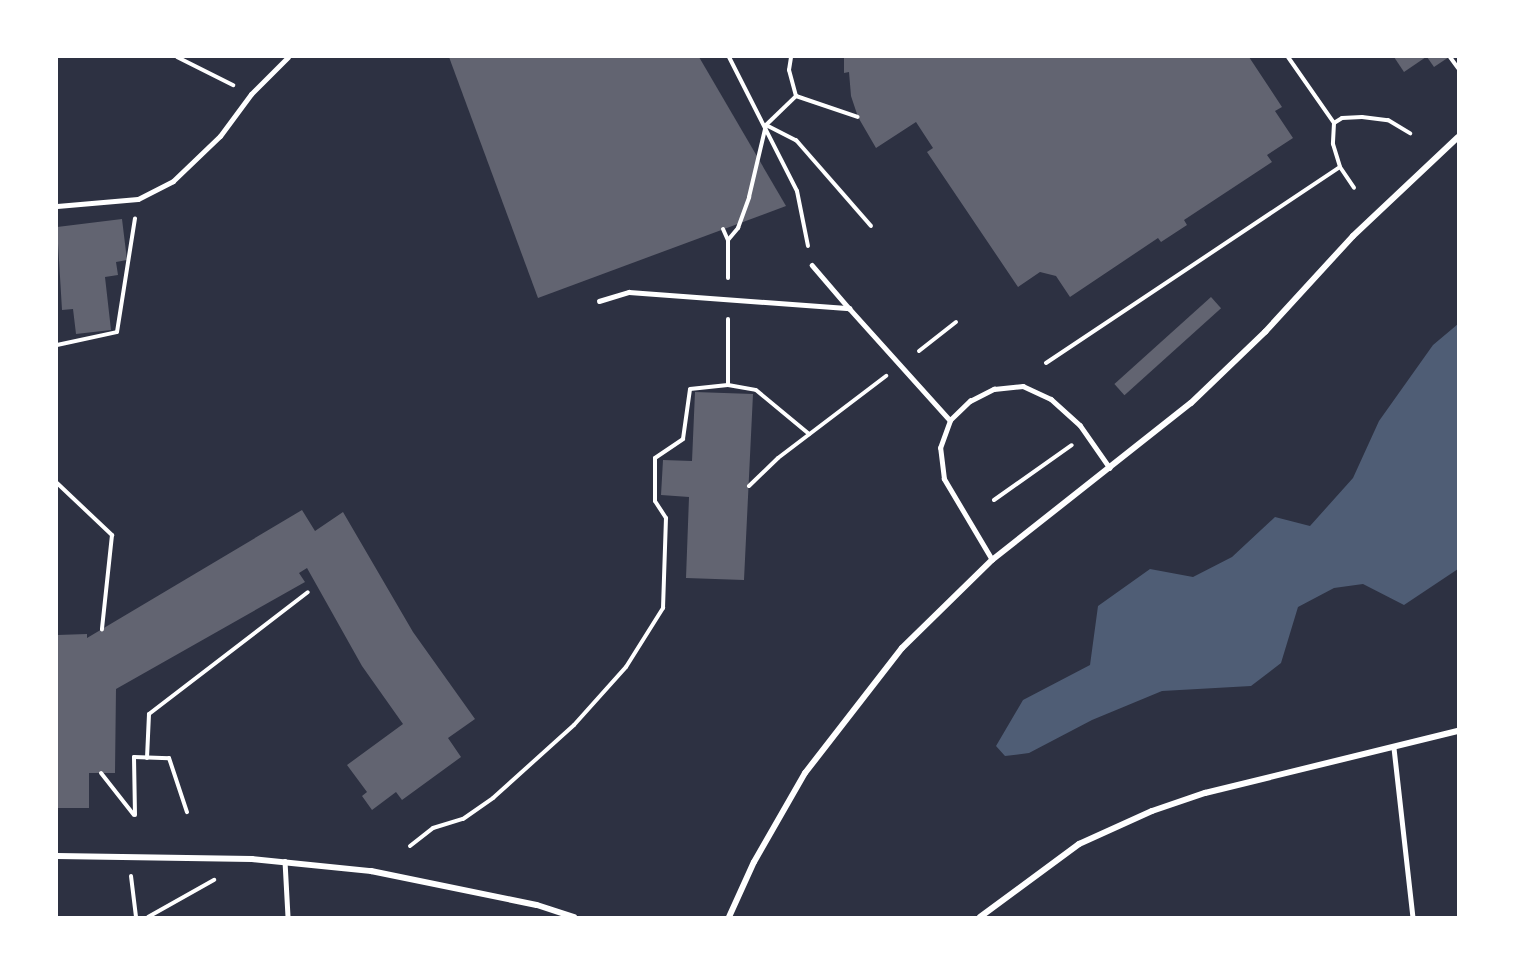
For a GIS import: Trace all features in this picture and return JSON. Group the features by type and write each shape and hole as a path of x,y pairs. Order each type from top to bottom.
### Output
{"street":[{"path":"57,206 138,200 173,180 220,136 251,94 288,57"},
{"path":"729,917 753,862 800,783 851,711 902,648 992,560 1191,403 1265,332 1353,236 1458,137"},
{"path":"980,917 1079,844 1152,811 1205,793 1458,731"},
{"path":"57,856 132,855 285,861 371,871 537,905 574,917"}],"lane":[{"path":"812,265 950,420"},
{"path":"599,301 629,292 849,308"},
{"path":"992,560 944,479 940,448 950,420 970,401 994,389 1023,386 1051,399 1086,434 1110,469"},
{"path":"1394,748 1413,917"},
{"path":"285,861 288,917"}],"path":[{"path":"177,57 251,94"},
{"path":"729,57 796,191 812,265"},
{"path":"791,57 789,70 796,96"},
{"path":"1288,57 1334,123 1333,144 1340,167 1354,188"},
{"path":"1450,57 1458,68"},
{"path":"728,240 738,228 765,125 796,96"},
{"path":"796,96 858,117"},
{"path":"1334,123 1342,118 1362,117 1388,120 1410,133"},
{"path":"765,125 796,140 871,226"},
{"path":"1046,363 1340,167"},
{"path":"57,345 117,332 138,200"},
{"path":"723,229 728,240 728,385"},
{"path":"919,351 956,322"},
{"path":"749,486 809,434 891,372"},
{"path":"410,846 433,828 463,819 493,798 574,725 626,667 663,608 666,518 655,501 655,458 683,440 690,389 728,385 756,390 809,434"},
{"path":"994,500 1086,434"},
{"path":"57,483 112,535 102,629"},
{"path":"147,758 149,714 308,592"},
{"path":"101,773 135,815 134,757 169,758 187,812"},
{"path":"136,917 131,874 143,874"},
{"path":"148,917 225,874"}],"water":[{"path":"1458,324 1458,569 1404,605 1363,584 1334,588 1298,607 1281,663 1251,686 1162,691 1092,720 1029,753 1005,756 996,746 1023,700 1090,665 1098,606 1150,569 1193,577 1232,557 1275,517 1310,526 1353,478 1379,421 1433,345"}],"building":[{"path":"449,57 699,57 786,206 538,298"},
{"path":"844,57 1249,57 1282,107 1275,111 1293,138 1267,155 1272,162 1184,220 1187,225 1161,242 1158,238 1070,297 1056,276 1040,272 1018,287 927,152 933,148 916,122 876,148 858,117 851,96 849,72 844,73"},
{"path":"1394,57 1426,57 1404,72"},
{"path":"1427,57 1449,57 1434,67"},
{"path":"122,219 127,260 116,262 118,275 105,277 111,330 76,334 73,309 62,310 57,227"},
{"path":"1211,297 1221,308 1124,395 1114,384"},
{"path":"695,392 753,394 744,580 686,578 689,497 661,495 663,460 692,461"},
{"path":"302,510 315,531 343,512 413,632 475,719 448,738 461,757 402,800 396,792 372,810 362,796 367,792 347,765 403,724 362,666 307,568 299,573 305,582 116,689 115,773 89,773 89,808 57,808 57,635 87,634 87,638"}]}
